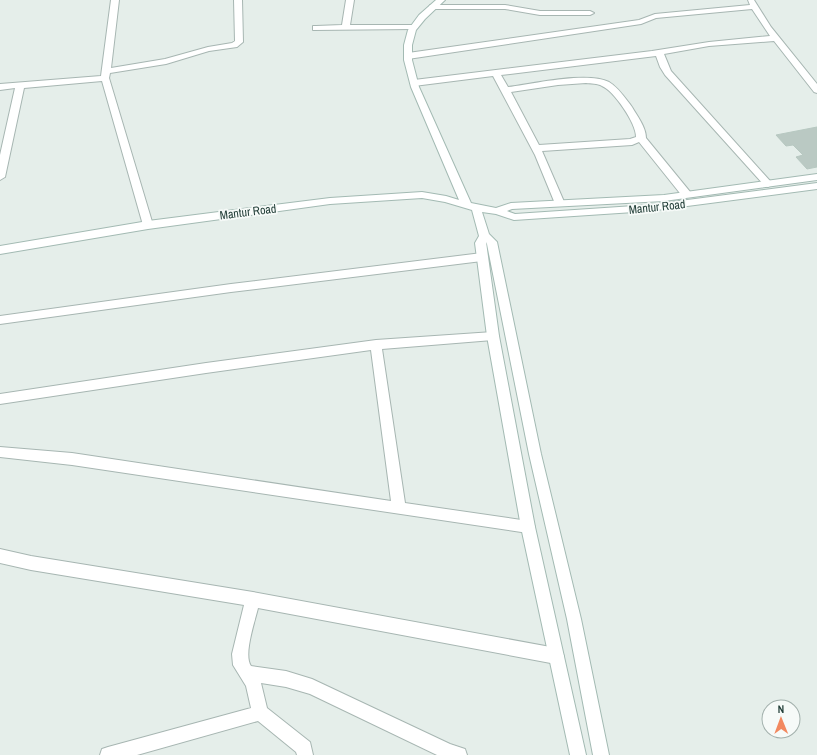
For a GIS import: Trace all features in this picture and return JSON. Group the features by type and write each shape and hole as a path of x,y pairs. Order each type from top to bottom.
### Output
{"street":[{"path":"115,0 106,75 148,225"},
{"path":"0,87 106,75 166,61 208,49 234,45 239,42 238,0"},
{"path":"346,28 350,0"},
{"path":"441,0 412,30 408,45 408,56 414,83 484,236 492,242 535,454 574,619 602,755"},
{"path":"408,56 641,22 655,16 752,4 776,38 817,90"},
{"path":"433,7 505,7 540,13 590,13"},
{"path":"316,28 414,27"},
{"path":"414,83 659,52 709,44 776,38"},
{"path":"659,52 664,67 668,73 768,184"},
{"path":"496,73 536,148 560,204"},
{"path":"506,90 585,81 598,81 615,91 639,127 641,138 687,195"},
{"path":"0,178 20,85"},
{"path":"536,148 632,142 641,138"},
{"name":"Mantur Road","path":"497,211 511,206 687,195 817,177"},
{"name":"Mantur Road","path":"0,250 148,225 330,201 422,195 446,199 471,207 497,211 514,217 622,210 696,203 817,186"},
{"path":"484,236 480,243 493,336 528,527 578,755"},
{"path":"0,320 231,288 482,257"},
{"path":"0,399 206,368 376,345 493,336"},
{"path":"376,345 399,508"},
{"path":"0,452 72,459 528,527"},
{"path":"0,556 31,563 253,599 556,656"},
{"path":"253,599 240,654 241,665 253,683 260,713 304,748 305,755"},
{"path":"246,673 286,678 312,687 448,752 459,755"},
{"path":"108,755 260,713"}],"building":[{"path":"817,127 817,167 807,169 796,157 803,155 793,145 786,146 776,135"}]}
